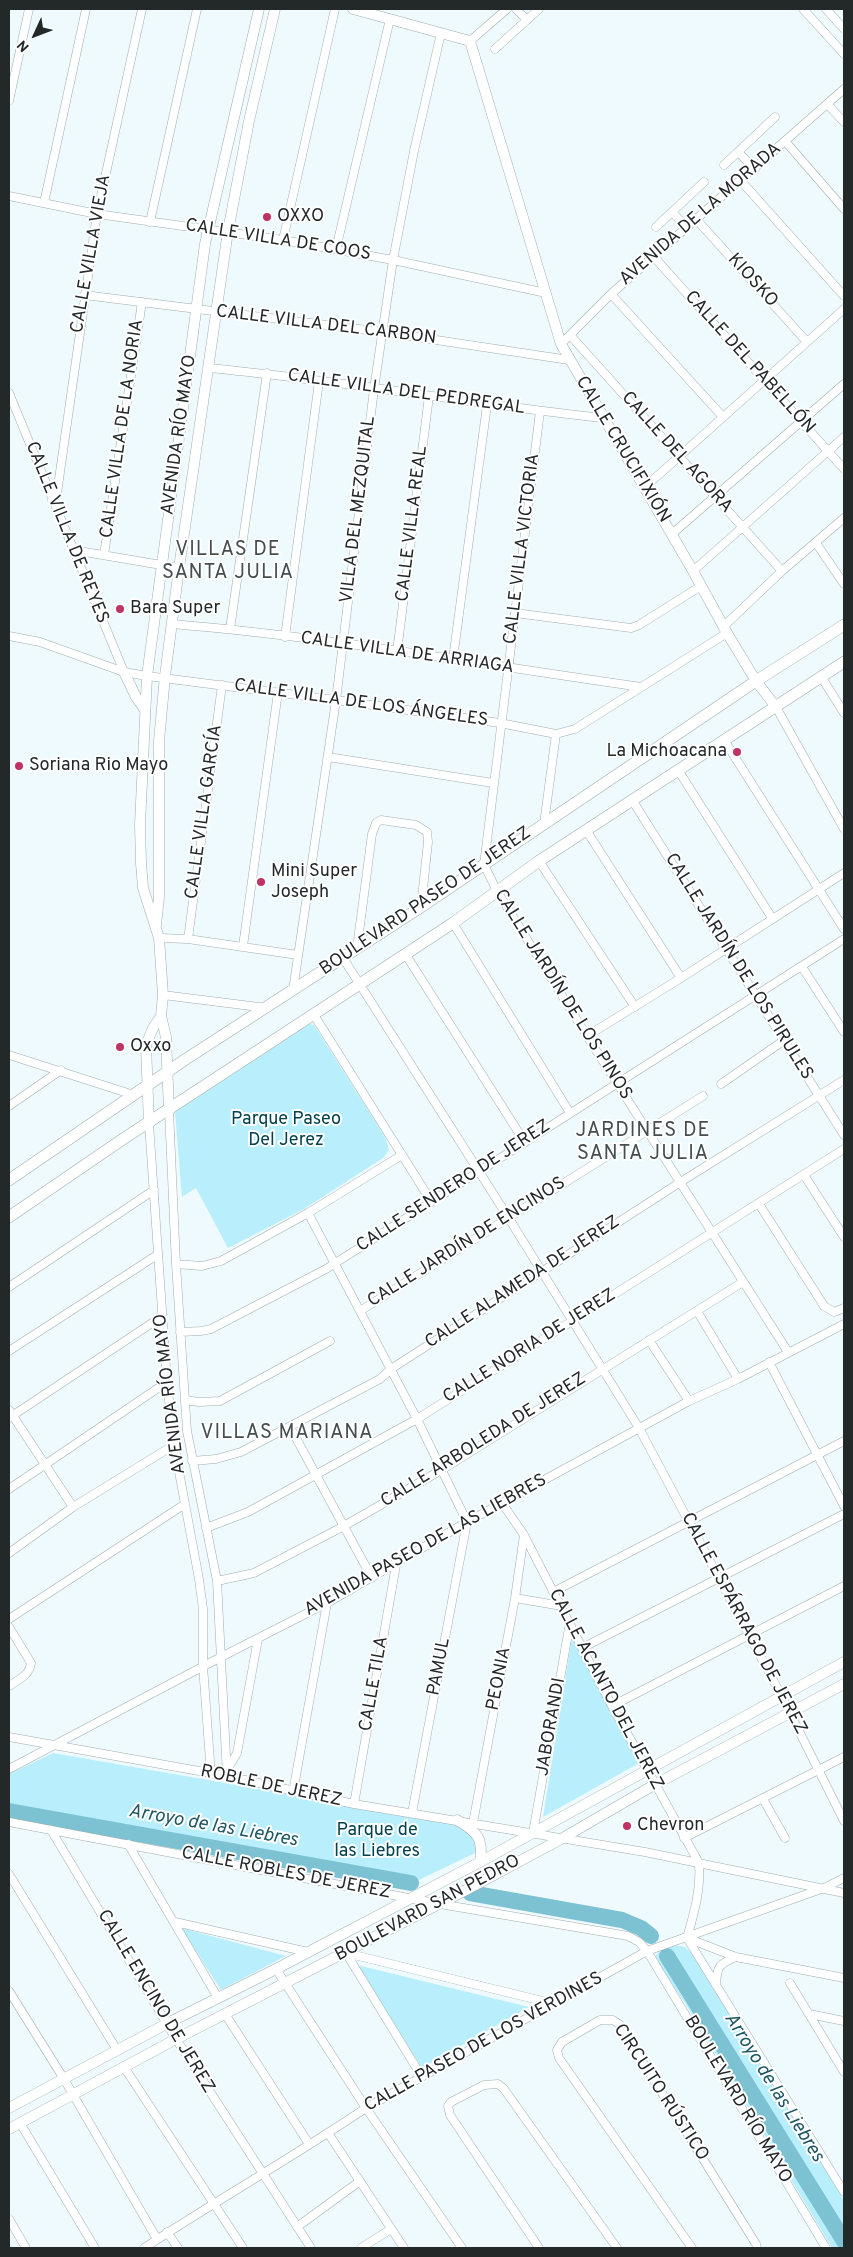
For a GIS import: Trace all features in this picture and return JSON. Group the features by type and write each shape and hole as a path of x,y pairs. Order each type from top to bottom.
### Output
{"main road":[{"name":"BOULEVARD PASEO DE JEREZ","path":"9,1180 134,1094 421,908 756,681 844,625"},
{"name":"BOULEVARD PASEO DE JEREZ","path":"9,1217 406,955 539,861 844,662"}],"street":[{"path":"9,100 29,9"},
{"path":"44,203 86,9"},
{"name":"CALLE VILLA VIEJA","path":"52,500 57,493 96,214 142,9"},
{"path":"150,222 197,9"},
{"name":"AVENIDA RÍO MAYO","path":"227,1773 217,1580 192,1461 185,1400 159,938 156,925 146,902 141,863 147,676 208,229 221,181 259,9"},
{"name":"AVENIDA RÍO MAYO","path":"156,925 159,897 159,742 179,568 228,231 249,121 276,9"},
{"path":"283,240 334,9"},
{"path":"354,9 470,41 507,9"},
{"path":"516,9 527,20"},
{"path":"495,50 539,9"},
{"path":"803,9 844,54"},
{"path":"815,21 827,9 844,29"},
{"path":"336,249 390,18"},
{"name":"VILLA DEL MEZQUITAL","path":"293,990 336,700 374,389 393,260 414,151 441,33"},
{"name":"CALLE CRUCIFIXIÓN","path":"470,41 561,344 672,534 725,630 756,681 776,707 844,829"},
{"name":"AVENIDA DE LA MORADA","path":"561,344 611,294 844,89"},
{"path":"827,104 844,122"},
{"path":"724,165 775,117"},
{"path":"786,141 844,209"},
{"path":"738,152 755,169"},
{"path":"741,181 844,296"},
{"path":"656,227 704,182"},
{"name":"CALLE VILLA DE COOS","path":"9,196 96,214 228,231 336,249 546,293"},
{"path":"672,212 687,228"},
{"name":"KIOSKO","path":"696,219 807,342"},
{"name":"CALLE DEL PABELLÓN","path":"654,257 844,469"},
{"path":"611,294 723,417"},
{"name":"CALLE VILLA DEL CARBON","path":"84,295 383,332 569,360"},
{"name":"CALLE VILLA DE LA NORIA","path":"104,555 142,302"},
{"path":"645,487 844,309"},
{"name":"CALLE DEL AGORA","path":"570,335 678,458 782,571"},
{"name":"CALLE VILLA DEL PEDREGAL","path":"208,368 267,374 540,412 603,418"},
{"path":"230,629 267,374"},
{"path":"285,637 319,381"},
{"path":"672,534 844,384"},
{"name":"CALLE VILLA DE REYES","path":"9,393 72,550 124,672"},
{"name":"CALLE VILLA REAL","path":"397,652 429,396"},
{"path":"453,659 487,405"},
{"name":"CALLE VILLA VICTORIA","path":"484,865 500,723 540,412"},
{"path":"9,415 18,417"},
{"path":"693,571 844,437"},
{"path":"544,824 556,734 575,729 725,630 782,571 844,518"},
{"path":"816,543 844,584"},
{"path":"72,550 179,568"},
{"path":"515,613 631,628 639,625 701,586"},
{"name":"CALLE VILLA DE ARRIAGA","path":"172,624 230,629 342,644 641,687"},
{"name":"CALLE VILLA DE LOS ÁNGELES","path":"9,636 40,642 124,672 500,723 556,734"},
{"path":"124,672 136,697 146,710"},
{"path":"822,678 844,714"},
{"name":"CALLE VILLA GARCÍA","path":"188,939 222,685"},
{"path":"243,946 278,692"},
{"path":"724,740 844,929"},
{"path":"328,757 493,783"},
{"path":"678,770 772,918"},
{"name":"CALLE JARDÍN DE LOS PIRULES","path":"632,800 844,1135"},
{"path":"357,948 372,834 376,823 381,820 416,825 427,832 428,842 421,908"},
{"path":"586,830 681,978"},
{"path":"539,861 635,1007"},
{"name":"CALLE JARDÍN DE LOS PINOS","path":"484,865 497,891 587,1036 711,1234 788,1352"},
{"path":"587,1036 844,873"},
{"path":"453,923 570,1113"},
{"path":"159,938 188,939 298,955"},
{"name":"CALLE SENDERO DE JEREZ","path":"180,1332 201,1331 211,1328 334,1264 431,1201 479,1173 524,1141 844,939"},
{"path":"406,955 524,1141"},
{"name":"CALLE ESPÁRRAGO DE JEREZ","path":"343,958 508,1217 639,1428 717,1578 782,1696 844,1821"},
{"path":"802,966 844,1032"},
{"path":"162,995 267,1008"},
{"path":"314,1015 431,1201"},
{"name":"AVENIDA RÍO MAYO","path":"162,1016 153,1028 146,1045 161,1317 174,1445 203,1609 203,1666 211,1774"},
{"path":"721,1084 783,1041"},
{"path":"9,1055 134,1094"},
{"path":"9,1106 61,1070"},
{"name":"CALLE ALAMEDA DE JEREZ","path":"192,1461 229,1456 290,1427 380,1379 391,1369 542,1271 844,1080"},
{"name":"CALLE JARDÍN DE ENCINOS","path":"360,1311 703,1096"},
{"name":"CALLE NORIA DE JEREZ","path":"206,1528 248,1512 417,1419 844,1149"},
{"path":"176,1264 202,1266 221,1261 308,1213 402,1155"},
{"path":"804,1175 844,1237"},
{"path":"9,1287 154,1190"},
{"path":"759,1204 824,1306 834,1312 844,1308"},
{"path":"308,1213 417,1419 467,1522"},
{"path":"9,1352 157,1255"},
{"name":"CALLE ARBOLEDA DE JEREZ","path":"217,1580 240,1577 267,1568 344,1526 442,1469 743,1282"},
{"path":"697,1311 738,1379"},
{"path":"73,1507 10,1414 161,1317"},
{"name":"AVENIDA PASEO DE LAS LIEBRES","path":"9,1769 220,1657 327,1603 396,1565 467,1522 689,1401 738,1379 844,1324"},
{"path":"649,1340 689,1401"},
{"path":"185,1400 199,1402 220,1401 330,1341"},
{"path":"769,1362 844,1506"},
{"path":"9,1488 167,1382"},
{"path":"290,1427 372,1578"},
{"path":"553,1592 844,1441"},
{"path":"9,1553 73,1507 174,1445"},
{"name":"CALLE ACANTO DEL JEREZ","path":"502,1503 524,1535 646,1770 699,1863"},
{"path":"9,1619 185,1504"},
{"path":"582,1648 844,1514"},
{"name":"PAMUL","path":"412,1813 467,1522"},
{"name":"PEONIA","path":"473,1823 515,1598 524,1535"},
{"name":"CALLE TILA","path":"354,1804 396,1565"},
{"path":"612,1706 844,1586"},
{"path":"515,1598 562,1606"},
{"path":"293,1792 327,1603"},
{"name":"JABORANDI","path":"533,1833 570,1622"},
{"path":"9,1627 31,1663 26,1674 9,1686"},
{"path":"227,1773 237,1753 258,1639"},
{"name":"BOULEVARD SAN PEDRO","path":"10,2106 480,1862 844,1662"},
{"name":"BOULEVARD SAN PEDRO","path":"9,2129 176,2039 444,1902 561,1839 654,1784 844,1684"},
{"name":"ROBLE DE JEREZ","path":"9,1737 211,1774 227,1773 293,1792 354,1804 645,1852 844,1893"},
{"path":"684,1838 844,1757"},
{"path":"763,1799 784,1838"},
{"path":"457,1820 472,1829 479,1838 482,1847 480,1862"},
{"name":"CALLE ROBLES DE JEREZ","path":"9,1822 628,1936 639,1942 647,1951"},
{"name":"CALLE ENCINO DE JEREZ","path":"51,1830 176,2039 311,2248"},
{"path":"128,1844 218,1998"},
{"path":"699,1863 699,1888 687,1938 844,2192"},
{"path":"9,1874 117,2050"},
{"name":"CALLE PASEO DE LOS VERDINES","path":"144,2248 366,2108 647,1951 824,1888 844,1878"},
{"path":"175,1922 308,1952"},
{"path":"687,1938 736,1957 844,1978"},
{"name":"BOULEVARD RÍO MAYO","path":"647,1951 826,2248"},
{"path":"346,1953 555,2004"},
{"path":"346,1953 422,2077"},
{"path":"716,1985 718,1967 723,1962 736,1957"},
{"path":"276,1969 366,2108 462,2248"},
{"path":"790,1983 844,2072"},
{"path":"9,1990 64,2079 157,2239"},
{"path":"225,2014 309,2144"},
{"path":"809,2014 844,2021"},
{"name":"CIRCUITO RÚSTICO","path":"692,2248 559,2058 558,2050 562,2042 600,2020 613,2020 619,2024 757,2248"},
{"path":"124,2067 243,2248"},
{"path":"539,2248 450,2115 448,2106 451,2102 484,2085 498,2084 504,2089 617,2248"},
{"path":"20,2124 95,2248"},
{"path":"328,2133 404,2248"},
{"path":"297,2227 360,2181"},
{"path":"9,2219 26,2248"},
{"path":"361,2248 391,2229"},
{"path":"167,2232 178,2248"}],"green space":[{"name":"Parque Paseo Del Jerez","path":"309,1024 314,1025 385,1137 389,1150 383,1158 304,1209 228,1248 196,1188 182,1197 175,1112"},
{"path":"573,1631 641,1762 543,1817"},
{"name":"Parque de las Liebres","path":"53,1753 455,1823 471,1834 475,1841 477,1852 419,1880 9,1808 9,1774"},
{"path":"181,1928 286,1956 221,1990"},
{"path":"674,1945 685,1947 693,1954 844,2200 844,2248 832,2248 685,2003 655,1959 662,1949"},
{"path":"357,1965 529,2007 422,2068"}],"waterway":[{"name":"Arroyo de las Liebres","path":"9,1811 411,1883"},
{"name":"Arroyo de las Liebres","path":"470,1893 622,1920 641,1928 651,1936"},
{"name":"Arroyo de las Liebres","path":"667,1956 844,2241"}],"place":[{"name":"OXXO","path":"267,217"},
{"name":"Bara Super","path":"120,609"},
{"name":"La Michoacana","path":"737,752"},
{"name":"Soriana Rio Mayo","path":"19,766"},
{"name":"Mini Super Joseph","path":"261,882"},
{"name":"Oxxo","path":"120,1047"},
{"name":"Chevron","path":"627,1826"}],"district":[{"name":"VILLAS DE SANTA JULIA","path":"228,562"},
{"name":"JARDINES DE SANTA JULIA","path":"643,1144"},
{"name":"VILLAS MARIANA","path":"287,1434"}]}
